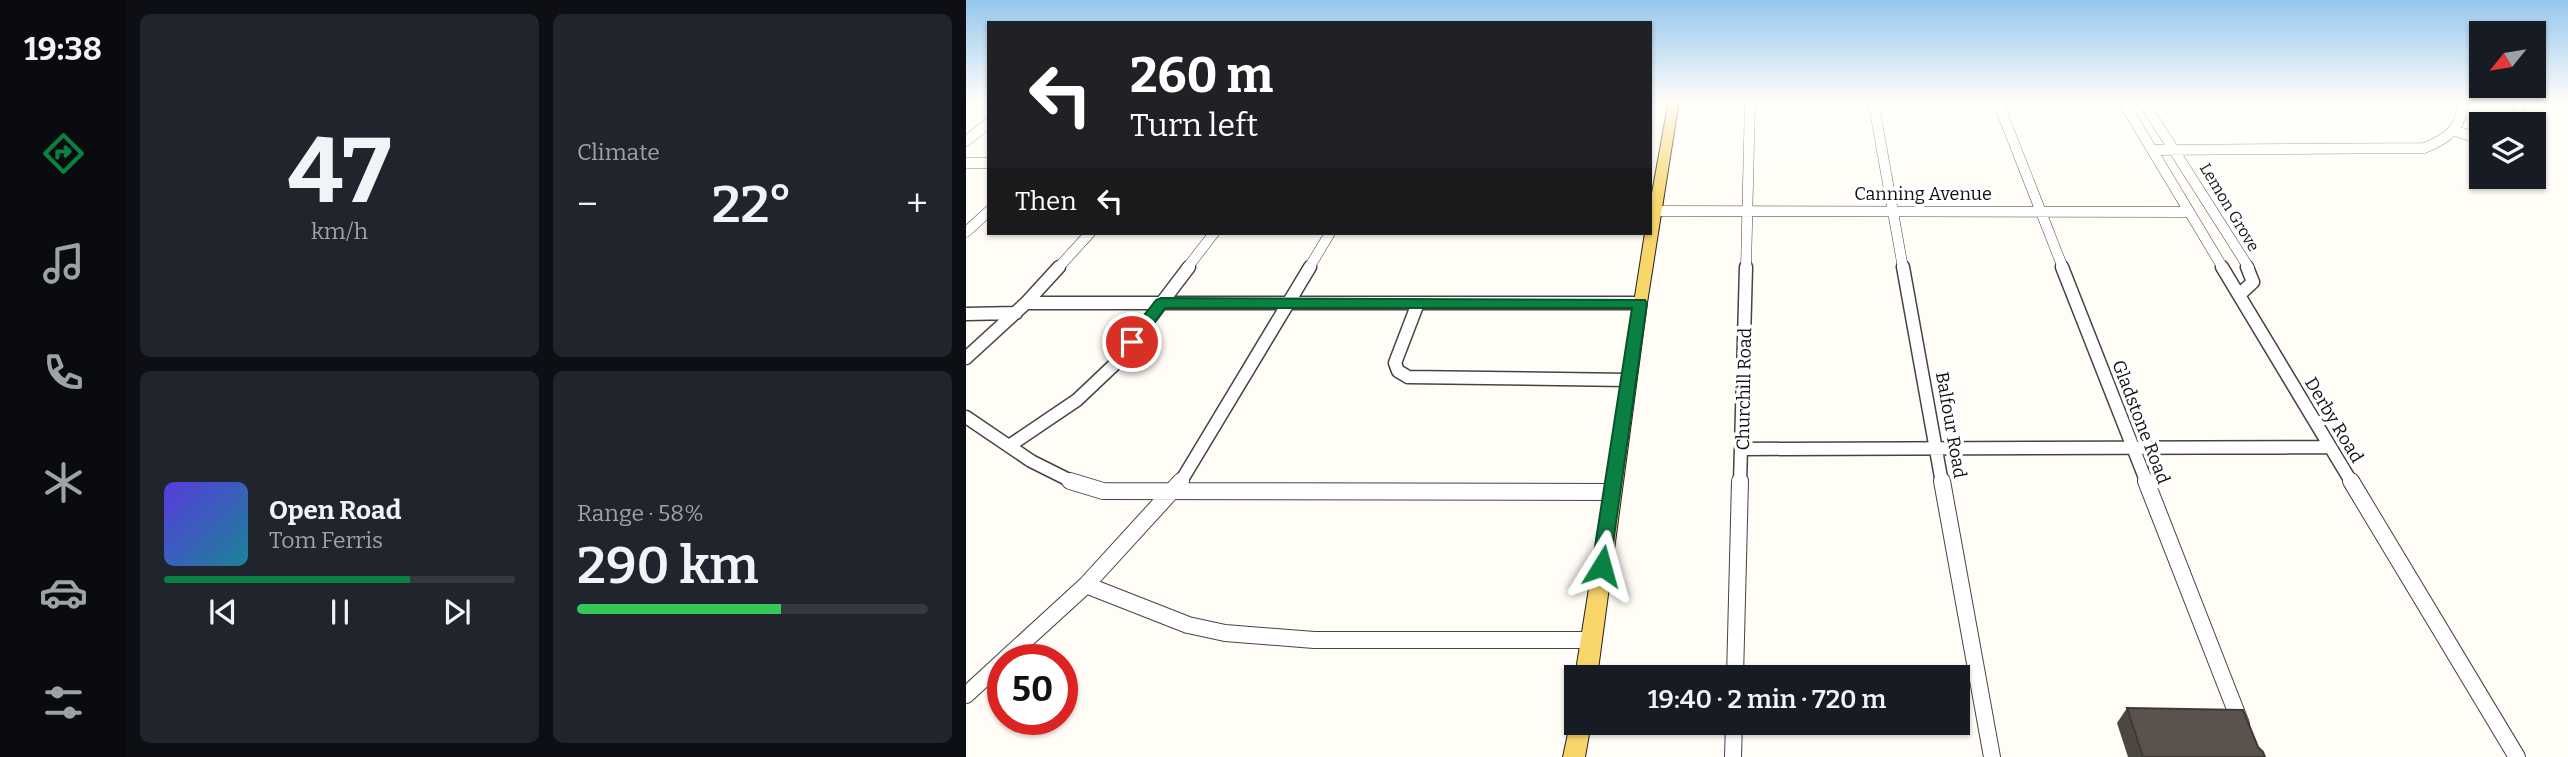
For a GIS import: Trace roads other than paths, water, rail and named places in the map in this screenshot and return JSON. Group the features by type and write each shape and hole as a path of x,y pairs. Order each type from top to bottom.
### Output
{"main road":[{"path":"1652,227 1668,135"},
{"path":"1588,665 1650,235"},
{"path":"1574,757 1578,735"}],"street":[{"name":"Churchill Road","path":"1735,665 1749,135"},
{"name":"Balfour Road","path":"1880,135 1992,757"},
{"name":"Gladstone Road","path":"2011,135 2244,731"},
{"name":"Derby Road","path":"2144,135 2517,757"},
{"name":"Lemon Grove","path":"2166,135 2252,276 2250,285 2239,295"},
{"path":"2153,150 2411,149 2434,144 2449,135"},
{"path":"966,163 987,163"},
{"name":"Canning Avenue","path":"1656,211 2189,212"},
{"path":"966,232 987,213"},
{"path":"966,358 1026,303 1088,235"},
{"path":"1009,446 1096,384 1115,364 1212,235"},
{"path":"1021,644 1086,585 1175,491 1329,235"},
{"path":"1026,303 1640,303"},
{"path":"1418,303 1395,363 1398,371 1408,377 1629,380"},
{"path":"966,314 1016,313"},
{"path":"966,417 1051,475 1076,486 1103,491 1613,492"},
{"path":"1742,449 2329,447"},
{"path":"1086,585 1188,625 1224,633 1340,640 1591,640"},
{"path":"966,695 987,676"},
{"path":"1733,757 1734,735"}]}
